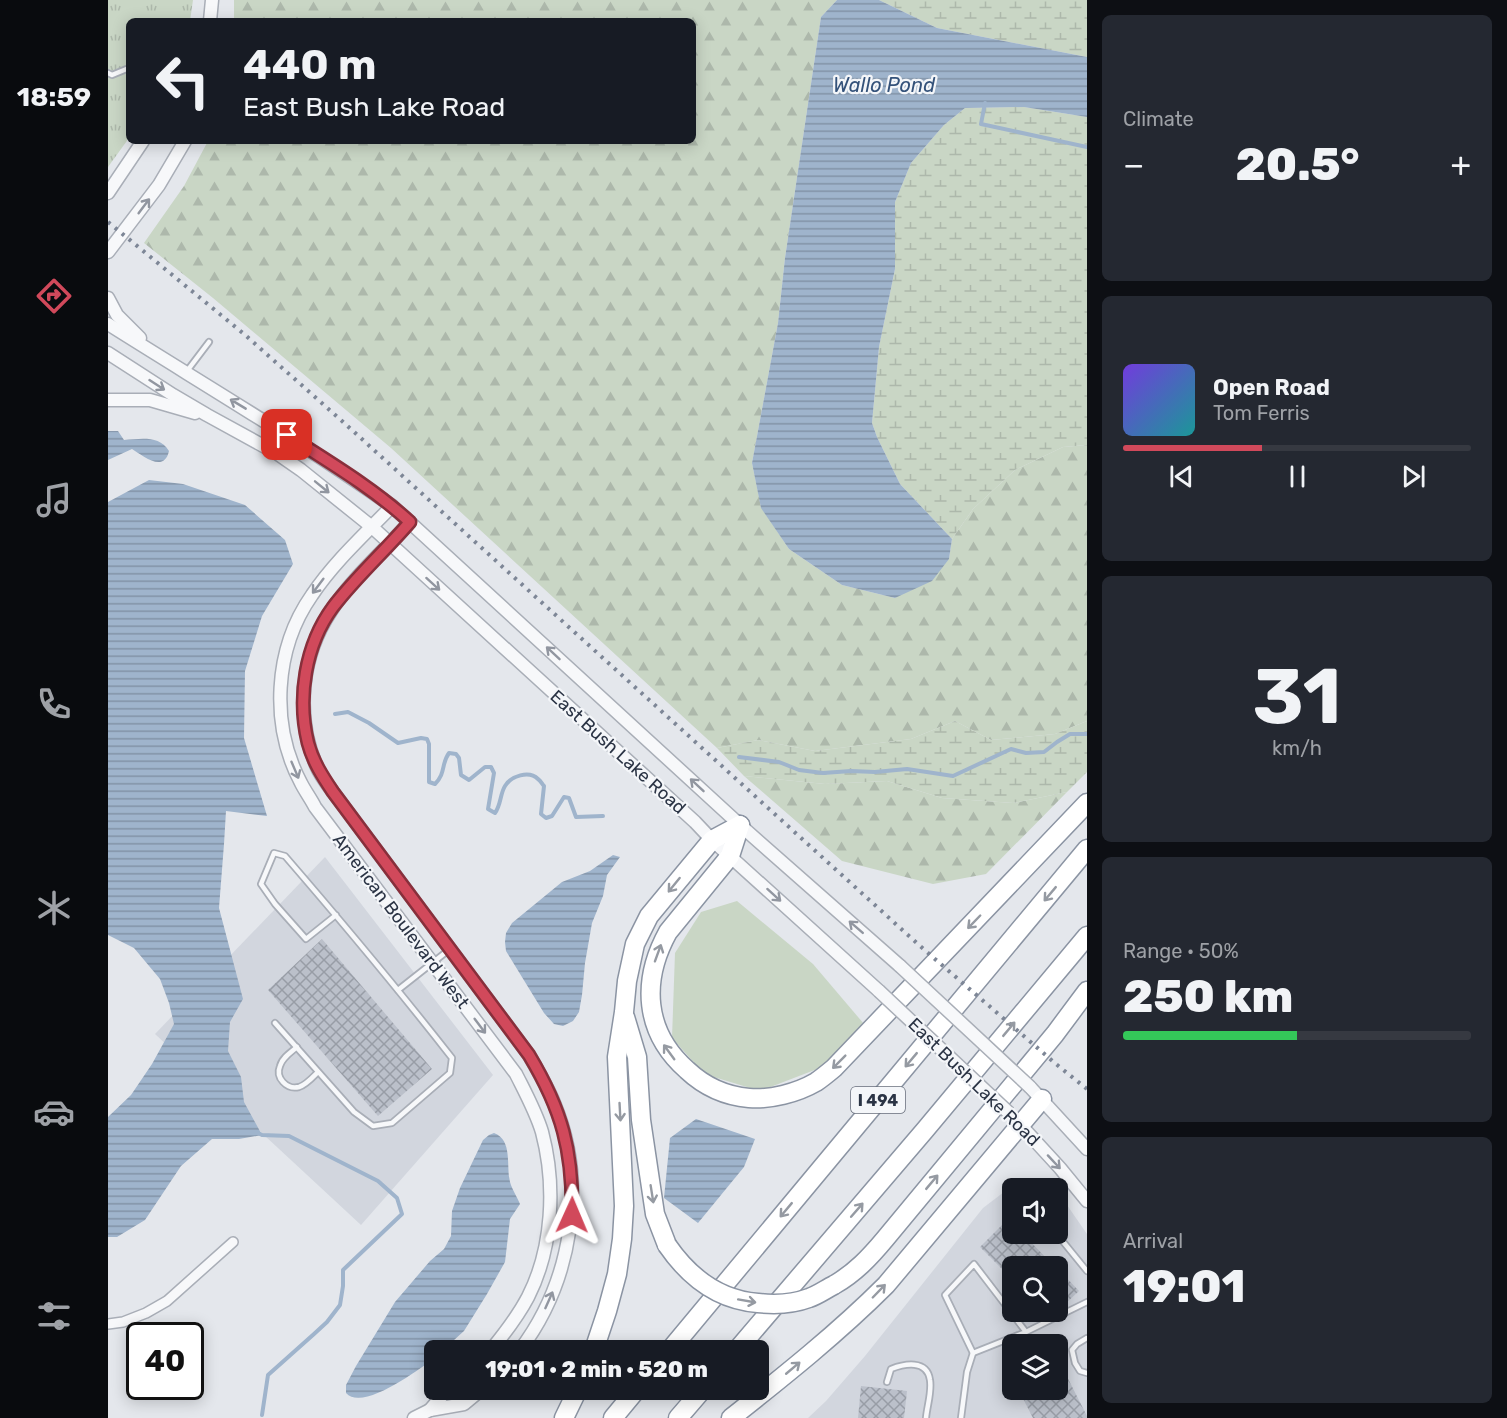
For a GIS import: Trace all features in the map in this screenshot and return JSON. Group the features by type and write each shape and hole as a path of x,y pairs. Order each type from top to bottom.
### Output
{"highway":[{"path":"740,825 730,856 668,932 661,945 651,986 653,1017 662,1042 675,1060 694,1076 712,1088 734,1096 773,1097 794,1092 815,1083 834,1068 1087,803"},
{"path":"597,1340 617,1274 622,1239 624,1206 617,1057 627,981 635,944 649,916 712,840 740,825"},
{"name":"I 494","path":"678,1340 1087,849"},
{"name":"I 494","path":"745,1340 1087,936"},
{"path":"624,1012 637,1057 640,1120 655,1214 667,1245 700,1282 719,1293 740,1300 766,1304 788,1303 811,1298 849,1277 864,1263 1055,1034 1087,991"},
{"path":"731,1418 867,1304 909,1258 1036,1093"},
{"path":"564,1418 573,1400"},
{"path":"613,1418 629,1400"},
{"path":"678,1418 694,1400"}],"street":[{"path":"210,18 212,0"},
{"path":"108,193 141,144"},
{"path":"109,253 159,185 183,144"},
{"path":"108,298 117,315 155,354"},
{"name":"East Bush Lake Road","path":"108,324 293,438 392,506 740,825 900,966 1036,1093 1087,1149"},
{"name":"East Bush Lake Road","path":"108,352 172,395 278,454 372,527 879,991 1015,1119 1087,1201"},
{"path":"108,399 150,400 207,416"},
{"name":"American Boulevard West","path":"392,506 328,573 297,620 287,645 282,672 280,700 282,727 289,757 315,807 516,1074 541,1131 550,1186 550,1213 545,1244 538,1272 528,1296 498,1340"},
{"name":"American Boulevard West","path":"410,522 346,590 331,610 319,631 311,652 305,678 303,709 308,743 317,767 333,792 529,1055 555,1104 564,1131 569,1159 572,1215 561,1271 551,1298 527,1340"},
{"path":"108,1324 123,1322 167,1301 233,1242"},
{"path":"432,1414 441,1400"},
{"path":"414,1418 464,1404 469,1400"}],"lane":[{"path":"108,73 112,75 126,70"},
{"path":"186,373 209,342"},
{"path":"275,1023 354,1113 373,1126 392,1123 450,1073 452,1058 398,990 336,915 285,856 274,853 261,884 275,904 306,939 336,915"},
{"path":"398,990 450,949"},
{"path":"297,1047 279,1066 282,1081 288,1086 297,1088 318,1072"},
{"path":"1065,1244 1087,1271"},
{"path":"961,1418 967,1372 973,1353 945,1295 974,1264 1026,1332"},
{"path":"973,1353 1026,1332 1087,1302"},
{"path":"1087,1338 1072,1350 1075,1363 1080,1371 1087,1373"},
{"path":"887,1382 891,1369 903,1364 915,1364 924,1368 930,1383 926,1418"}],"shaded area":[{"path":"325,857 493,1075 361,1225 155,1034"},
{"path":"1002,1194 1002,1244 1068,1244 1068,1206 1087,1234 1087,1418 808,1418 865,1356 983,1208"}],"green space":[{"path":"108,0 193,0 190,18 126,18 126,142 108,167"},
{"path":"234,0 837,0 821,17 785,258 778,323 752,463 761,507 789,549 842,585 895,598 949,559 952,539 973,509 1015,470 1063,447 1087,445 1087,721 1055,734 991,740 955,721 911,739 815,751 758,740 717,748 391,448 144,243 184,186 206,144 696,144 696,18 234,18"},
{"path":"879,0 1087,0 1087,57 937,28"},
{"path":"1024,107 1087,117 1087,445 1063,447 1015,470 973,509 952,539 900,484 872,423 879,347 895,269 895,202 911,163 944,125 965,108"},
{"path":"955,721 991,740 1055,734 1087,721 1087,772 1067,792 1013,803 942,798 887,781 825,784 744,776 717,748 758,740 815,751 911,739"},
{"path":"744,776 825,784 887,781 942,798 1013,803 1067,792 986,874 933,884 842,861"},
{"path":"737,901 813,964 864,1024 825,1066 760,1091 704,1074 672,1038 675,953 701,912"}],"water":[{"name":"Wallo Pond","path":"837,0 879,0 937,28 1087,57 1087,117 1024,107 965,108 944,125 911,163 895,202 895,269 879,347 872,423 900,484 952,539 949,559 932,581 895,598 842,585 789,549 761,508 752,463 778,323 785,258 821,17"},
{"path":"108,431 118,431 124,440 155,440 169,451 163,461 158,462 132,449 108,460"},
{"path":"149,480 183,484 245,505 285,540 293,564 262,616 245,671 244,738 267,816 226,811 219,908 243,999 230,1022 228,1051 241,1077 244,1102 262,1135 239,1139 212,1139 181,1166 145,1220 117,1237 108,1237 108,1117 131,1095 152,1064 174,1024 160,979 134,948 108,935 108,502"},
{"path":"613,855 620,857 607,875 603,896 592,923 579,1012 573,1021 563,1026 554,1024 544,1013 506,951 506,933 512,923 562,882 590,871"},
{"path":"696,1119 755,1139 744,1167 698,1223 664,1198 670,1138"},
{"path":"494,1133 504,1141 508,1154 510,1182 520,1204 510,1219 505,1262 464,1331 454,1340 424,1340 424,1365 391,1387 377,1393 365,1397 354,1397 346,1393 346,1385 356,1366 395,1302 430,1261 444,1249 451,1236 452,1211 460,1188 483,1140"}],"building":[{"path":"322,939 432,1069 378,1116 268,990"},
{"path":"1002,1225 1002,1244 1033,1244 1044,1256 1002,1256 1002,1269 980,1247"},
{"path":"1068,1279 1079,1291 1068,1301"},
{"path":"1068,1379 1087,1416 1087,1418 1033,1418 1024,1400 1068,1400"},
{"path":"861,1386 907,1391 904,1418 858,1418"}],"waterway":[{"path":"985,103 981,124 1087,147"},
{"path":"335,714 348,712 398,743 421,738 427,739 429,782 435,784 438,780 449,753 456,754 459,758 461,775 469,780 485,767 491,767 494,773 488,809 495,813 503,789 508,782 516,777 530,775 544,786 541,814 546,818 552,816 564,797 569,798 576,817 603,816"},
{"path":"739,757 779,762 799,770 823,773 907,769 953,776 1011,749 1026,753 1044,752 1070,734 1087,734"},
{"path":"258,1133 289,1136 378,1181 397,1198 402,1214 343,1270 340,1305 327,1322 268,1375 262,1415"}],"railway":[{"path":"108,222 244,334 920,946 1087,1089"}],"route":[{"path":"287,435 341,469 410,522 346,590 319,631 305,678 303,709 308,743 317,767 333,792 529,1055 543,1078 564,1131 572,1187 572,1215"}]}
